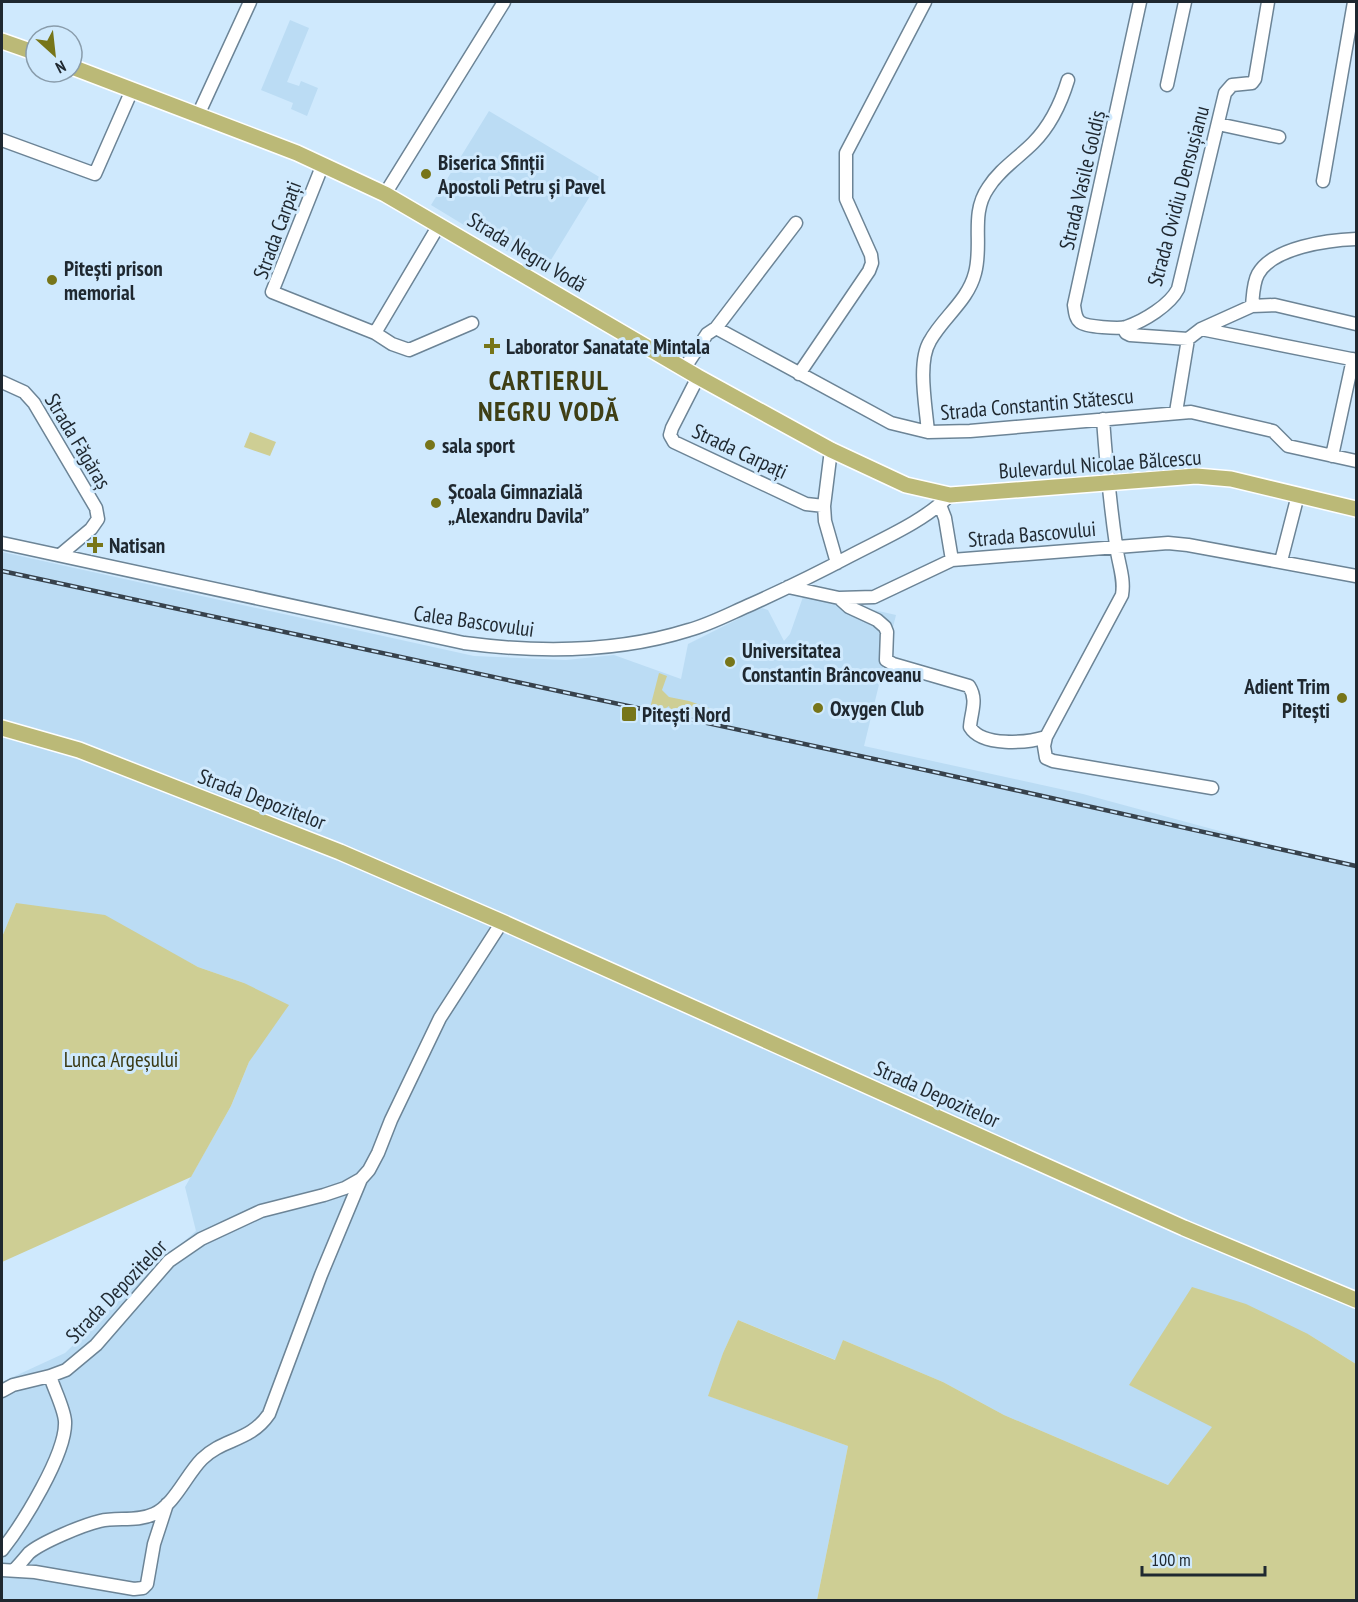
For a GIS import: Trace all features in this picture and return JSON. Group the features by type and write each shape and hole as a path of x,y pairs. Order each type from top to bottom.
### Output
{"main road":[{"path":"2,41 24,49"},
{"name":"Strada Negru Vodă","path":"84,72 323,164 385,194 684,369 831,450 945,500"},
{"name":"Bulevardul Nicolae Bălcescu","path":"945,500 1108,482 1196,476 1231,479 1356,509"},
{"name":"Strada Depozitelor","path":"2,728 47,739 90,754 340,852 502,922 1184,1228 1356,1300"}],"street":[{"path":"198,115 250,2"},
{"path":"385,194 504,2"},
{"path":"799,375 869,271 872,263 871,255 846,199 846,153 925,2"},
{"name":"Strada Vasile Goldiș","path":"1124,328 1086,326 1075,315 1074,305 1140,2"},
{"path":"1167,86 1185,2"},
{"name":"Strada Ovidiu Densușianu","path":"1124,328 1168,304 1179,289 1228,88 1232,85 1252,83 1255,79 1268,2"},
{"path":"1323,181 1354,2"},
{"path":"928,432 924,356 928,342 968,291 975,274 980,205 987,188 1005,167 1034,142 1050,122 1062,99 1068,80"},
{"path":"2,140 95,174 132,90"},
{"path":"1218,124 1279,137"},
{"name":"Strada Carpați","path":"323,164 272,292 375,333"},
{"path":"684,369 707,334 716,328 796,224"},
{"path":"439,225 375,333 392,344 409,350 472,323"},
{"path":"1252,306 1256,276 1263,266 1299,248 1320,242 1356,239"},
{"path":"1124,328 1130,335 1188,339 1201,329 1252,306 1275,305 1356,324"},
{"name":"Strada Constantin Stătescu","path":"716,328 891,423 928,432 970,431 1176,412 1203,414 1273,431 1288,446 1356,460"},
{"path":"1201,329 1355,360 1332,456"},
{"path":"1176,412 1188,339"},
{"name":"Strada Carpați","path":"698,377 672,428 670,435 674,442 806,504 824,506"},
{"name":"Strada Făgăraș","path":"2,382 24,392 34,403 96,508 98,519 91,529 60,555"},
{"path":"1103,419 1116,546 1124,582 1122,595 1047,737 1044,746 1046,758 1135,776 1212,788"},
{"path":"831,450 824,506 825,520 837,563"},
{"path":"920,489 927,506 927,514"},
{"path":"1281,561 1298,495"},
{"name":"Calea Bascovului","path":"2,543 465,643 536,651 613,646 649,640 684,632 715,621 837,563 927,514 945,500"},
{"name":"Strada Bascovului","path":"945,500 945,518 952,560"},
{"name":"Strada Bascovului","path":"788,587 839,598 874,597 952,560 1116,546 1178,544 1356,576"},
{"path":"839,598 849,608 877,620 885,627 887,632 886,660 969,686 974,693 970,727 974,734 987,740 1018,742 1047,737"},
{"path":"8,1570 31,1552 100,1521 143,1518 155,1514 168,1503 202,1459 216,1449 248,1435 261,1425 269,1414 316,1286 361,1179 378,1153 391,1120 440,1018 502,922"},
{"name":"Strada Depozitelor","path":"2,1391 13,1385 66,1370 96,1345 169,1261 201,1239 261,1211 324,1195 345,1188 361,1179"},
{"path":"2,1550 25,1516 56,1459 63,1436 65,1420 50,1376"},
{"path":"8,1570 35,1572 134,1589 143,1588 147,1584 154,1544 168,1503"}],"shaded area":[{"path":"290,20 309,28 287,82 299,86 301,81 318,88 307,116 291,109 293,103 261,90"},
{"path":"489,111 601,178 543,273 431,205"},
{"path":"2,552 474,656 566,660 614,655 681,679 688,644 758,609 768,610 784,641 790,634 804,594 896,615 864,746 1083,794 1356,868 1356,1364 1308,1334 1213,1427 1168,1485 1004,1415 943,1382 843,1340 836,1360 738,1320 723,1353 709,1396 848,1446 817,1600 2,1600 2,1382 65,1353 148,1273 196,1231 185,1187 231,1106 249,1062 266,1035 244,983 198,967 168,951 16,903 2,937"}],"green space":[{"path":"250,432 276,442 270,456 244,447"},
{"path":"659,673 667,676 662,690 669,697 689,701 729,715 722,722 671,712 669,706 663,710 650,708"},
{"name":"Lunca Argeșului","path":"16,903 105,915 198,967 244,983 289,1005 249,1062 231,1106 191,1177 2,1262 2,937"},
{"path":"1192,1287 1246,1304 1308,1334 1356,1364 1356,1600 817,1600 848,1446 708,1396 723,1353 738,1320 835,1360 843,1340 943,1382 1004,1415 1168,1485 1212,1427 1129,1385"}],"railway":[{"path":"2,571 939,773 1356,866"}],"place":[{"name":"Biserica Sfinții Apostoli Petru și Pavel","path":"426,174"},
{"name":"Pitești prison memorial","path":"52,280"},
{"name":"Laborator Sanatate Mintala","path":"492,346"},
{"name":"sala sport","path":"430,445"},
{"name":"Școala Gimnazială „Alexandru Davila”","path":"436,503"},
{"name":"Natisan","path":"95,545"},
{"name":"Universitatea Constantin Brâncoveanu","path":"730,662"},
{"name":"Adient Trim Pitești","path":"1342,698"},
{"name":"Oxygen Club","path":"818,708"},
{"name":"Pitești Nord","path":"629,714"}],"district":[{"name":"CARTIERUL NEGRU VODĂ","path":"549,396"}]}
